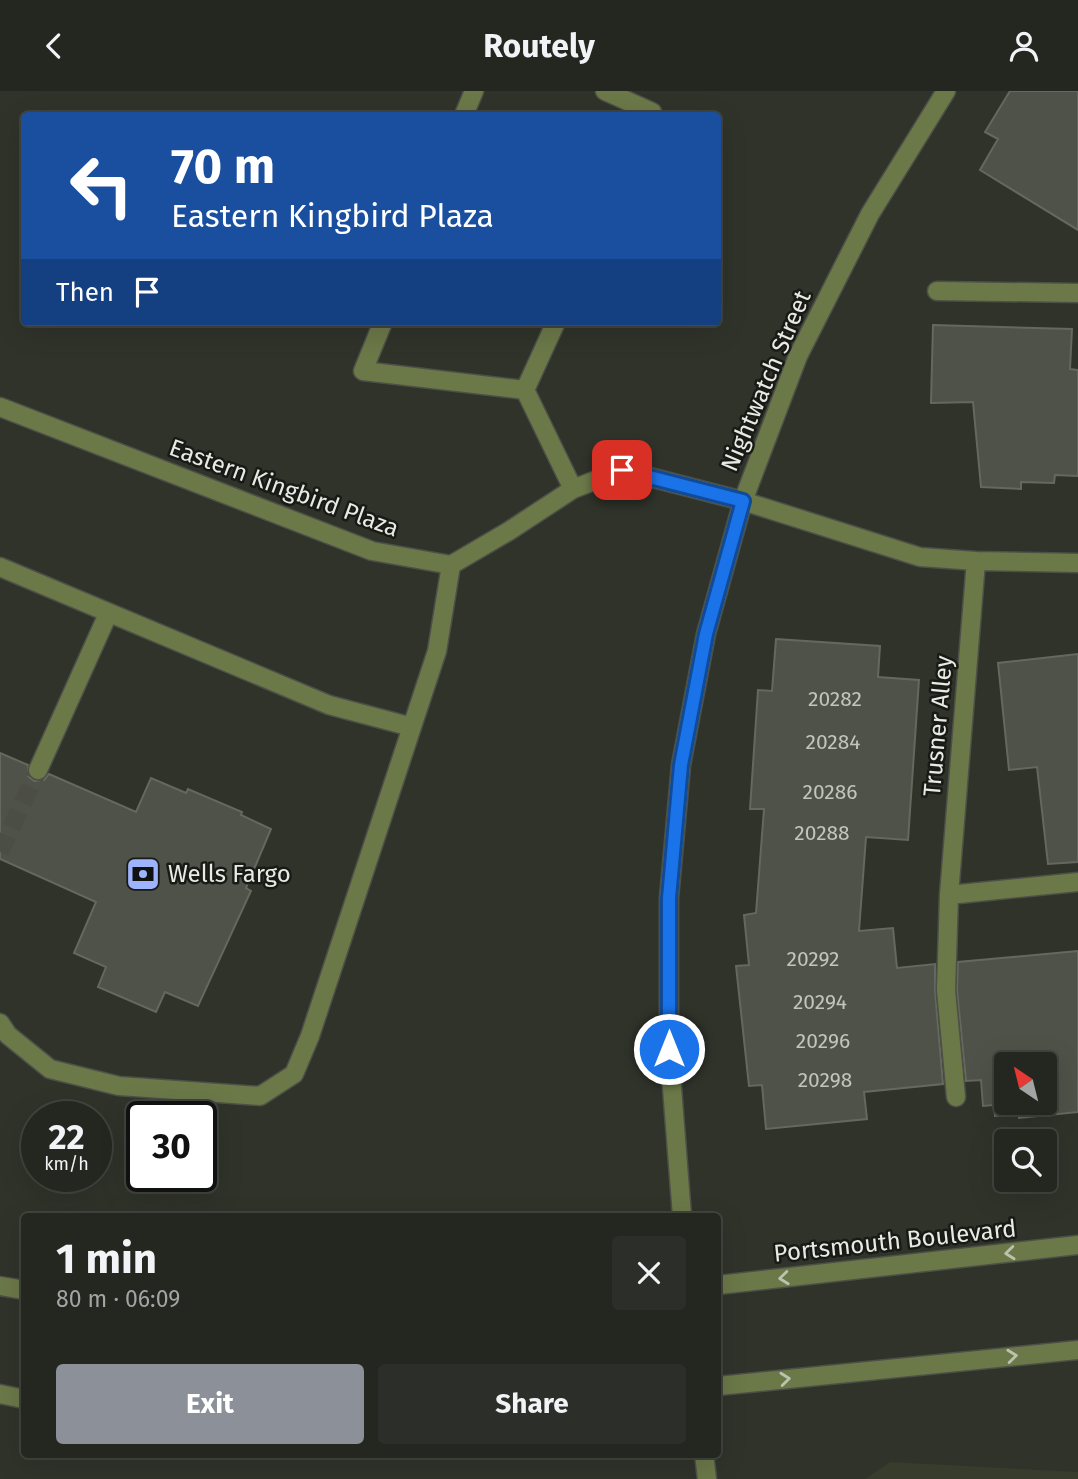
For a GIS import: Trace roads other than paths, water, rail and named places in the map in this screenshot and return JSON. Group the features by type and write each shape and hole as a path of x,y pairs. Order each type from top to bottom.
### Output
{"street":[{"path":"465,112 474,91"},
{"path":"605,91 652,112"},
{"name":"Nightwatch Street","path":"682,1213 669,1049 669,898 681,765 706,634 743,501 798,356 870,214 946,91"},
{"path":"937,291 1078,293"},
{"path":"381,326 363,371 524,390"},
{"path":"524,390 554,326"},
{"path":"524,390 573,489"},
{"name":"Eastern Kingbird Plaza","path":"0,407 372,551 451,565"},
{"path":"0,1023 8,1035 50,1069 119,1086 260,1096 294,1074 314,1023 438,652 451,565 573,489 622,470 743,501 920,557 1078,563"},
{"name":"Trusner Alley","path":"956,1097 946,990 949,895 976,561"},
{"path":"0,566 108,614 329,705 412,727"},
{"path":"38,770 108,614"},
{"path":"949,895 1078,882"},
{"name":"Portsmouth Boulevard","path":"721,1285 1078,1245"},
{"path":"0,1286 21,1290"},
{"path":"721,1386 1078,1350"},
{"path":"0,1394 21,1398"},
{"path":"704,1458 706,1479"}],"tunnel":[{"path":"0,852 38,770"}],"place":[{"name":"Wells Fargo","path":"143,874"}]}
